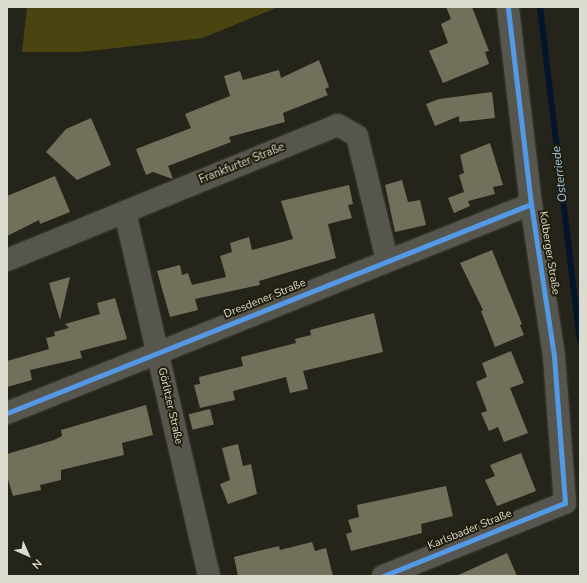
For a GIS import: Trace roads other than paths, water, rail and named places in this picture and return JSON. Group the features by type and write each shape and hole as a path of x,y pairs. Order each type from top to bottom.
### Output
{"street":[{"name":"Kolberger Straße","path":"508,7 531,204 554,356 565,503"},
{"name":"Frankfurter Straße","path":"7,260 338,125 357,136 387,260"},
{"name":"Dresdener Straße","path":"7,413 387,260 531,204"},
{"name":"Görlitzer Straße","path":"125,212 209,576"},
{"name":"Karlsbader Straße","path":"383,576 565,503"}],"waterway":[{"name":"Osterriede","path":"540,7 580,340"}]}
